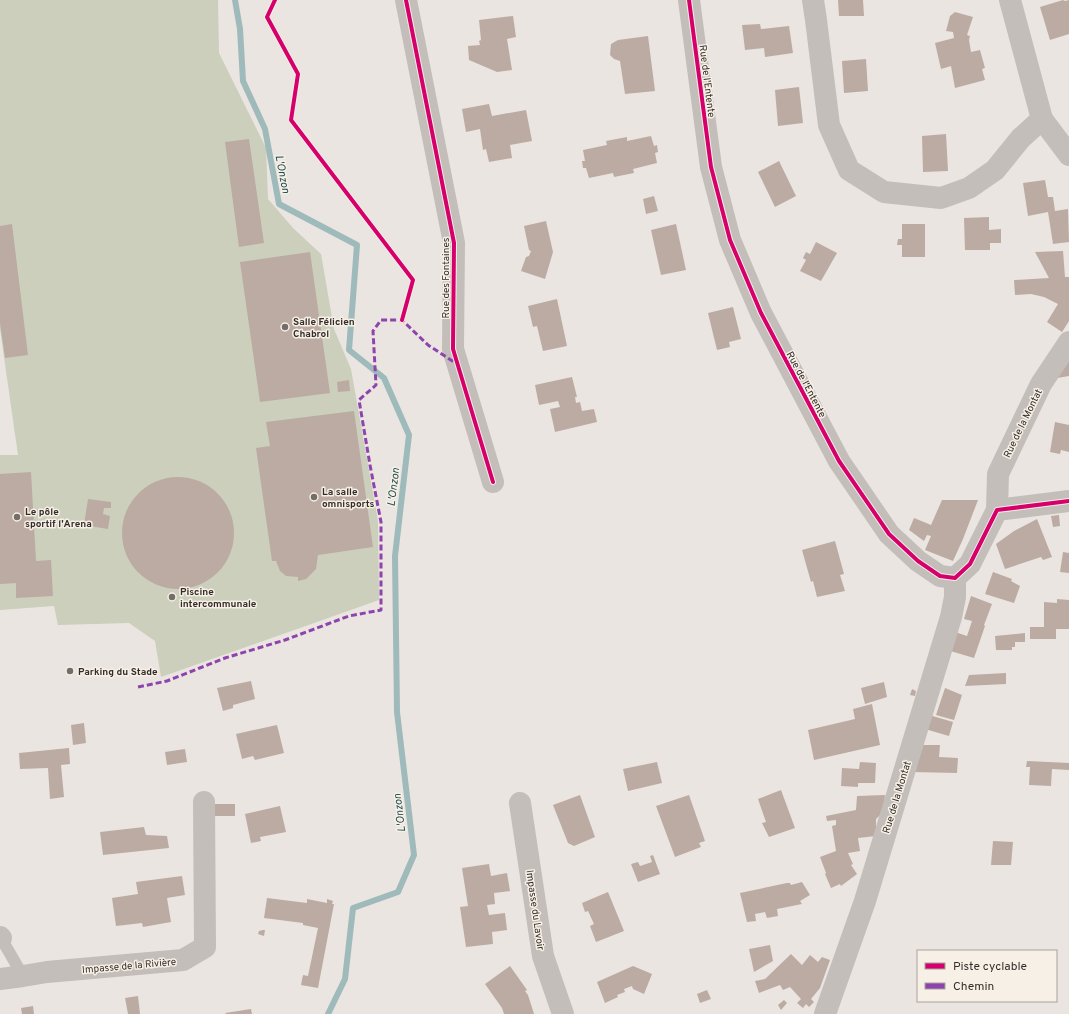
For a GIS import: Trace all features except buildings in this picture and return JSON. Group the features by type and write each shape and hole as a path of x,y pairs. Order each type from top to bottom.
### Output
{"street":[{"name":"Rue des Fontaines","path":"406,0 454,243 452,349 492,482"},
{"name":"Rue de l'Entente","path":"689,0 711,167 730,240 761,313 839,461 889,534 918,562 940,576 955,578"},
{"path":"813,0 829,126 849,170 884,192 941,198 969,188 996,170 1021,138 1042,119"},
{"path":"1010,0 1042,119 1069,155"},
{"name":"Rue de la Montat","path":"997,510 998,474 1041,384 1069,342"},
{"path":"955,578 970,564 997,510 1069,501"},
{"name":"Rue de la Montat","path":"825,1014 865,900 951,617 955,597 955,578"},
{"name":"Impasse de la Rivière","path":"0,979 47,972 183,960 205,947 204,802"},
{"name":"Impasse du Lavoir","path":"520,803 543,956 563,1014"}],"lane":[{"path":"0,938 23,976"}],"green space":[{"path":"0,0 218,0 219,53 266,148 268,199 293,228 321,254 334,329 351,369 378,521 379,600 161,677 155,641 129,623 58,625 54,606 0,610 0,455 18,455 0,329"}],"waterway":[{"name":"L'Onzon","path":"235,0 240,29 243,81 265,129 279,204 357,245 349,350 384,378 409,435 395,556 397,712 414,855 398,892 353,908 345,979 328,1014"}],"marked path":[{"path":"138,687 167,681 225,658 285,640 349,616 381,610 381,522 359,400 376,385 373,331 381,320 402,320 428,345 457,364"}],"cycle path":[{"path":"275,0 267,17 298,74 291,120 413,280 402,320"},
{"path":"406,0 454,243 453,349 493,482"},
{"path":"689,0 711,167 730,240 761,313 839,461 889,534 918,561 940,576 955,578 970,564 997,510 1069,501"}],"place":[{"name":"Salle Félicien Chabrol","path":"285,327"},
{"name":"La salle omnisports","path":"314,497"},
{"name":"Le pôle sportif l'Arena","path":"17,517"},
{"name":"Piscine intercommunale","path":"172,597"},
{"name":"Parking du Stade","path":"70,671"}]}
